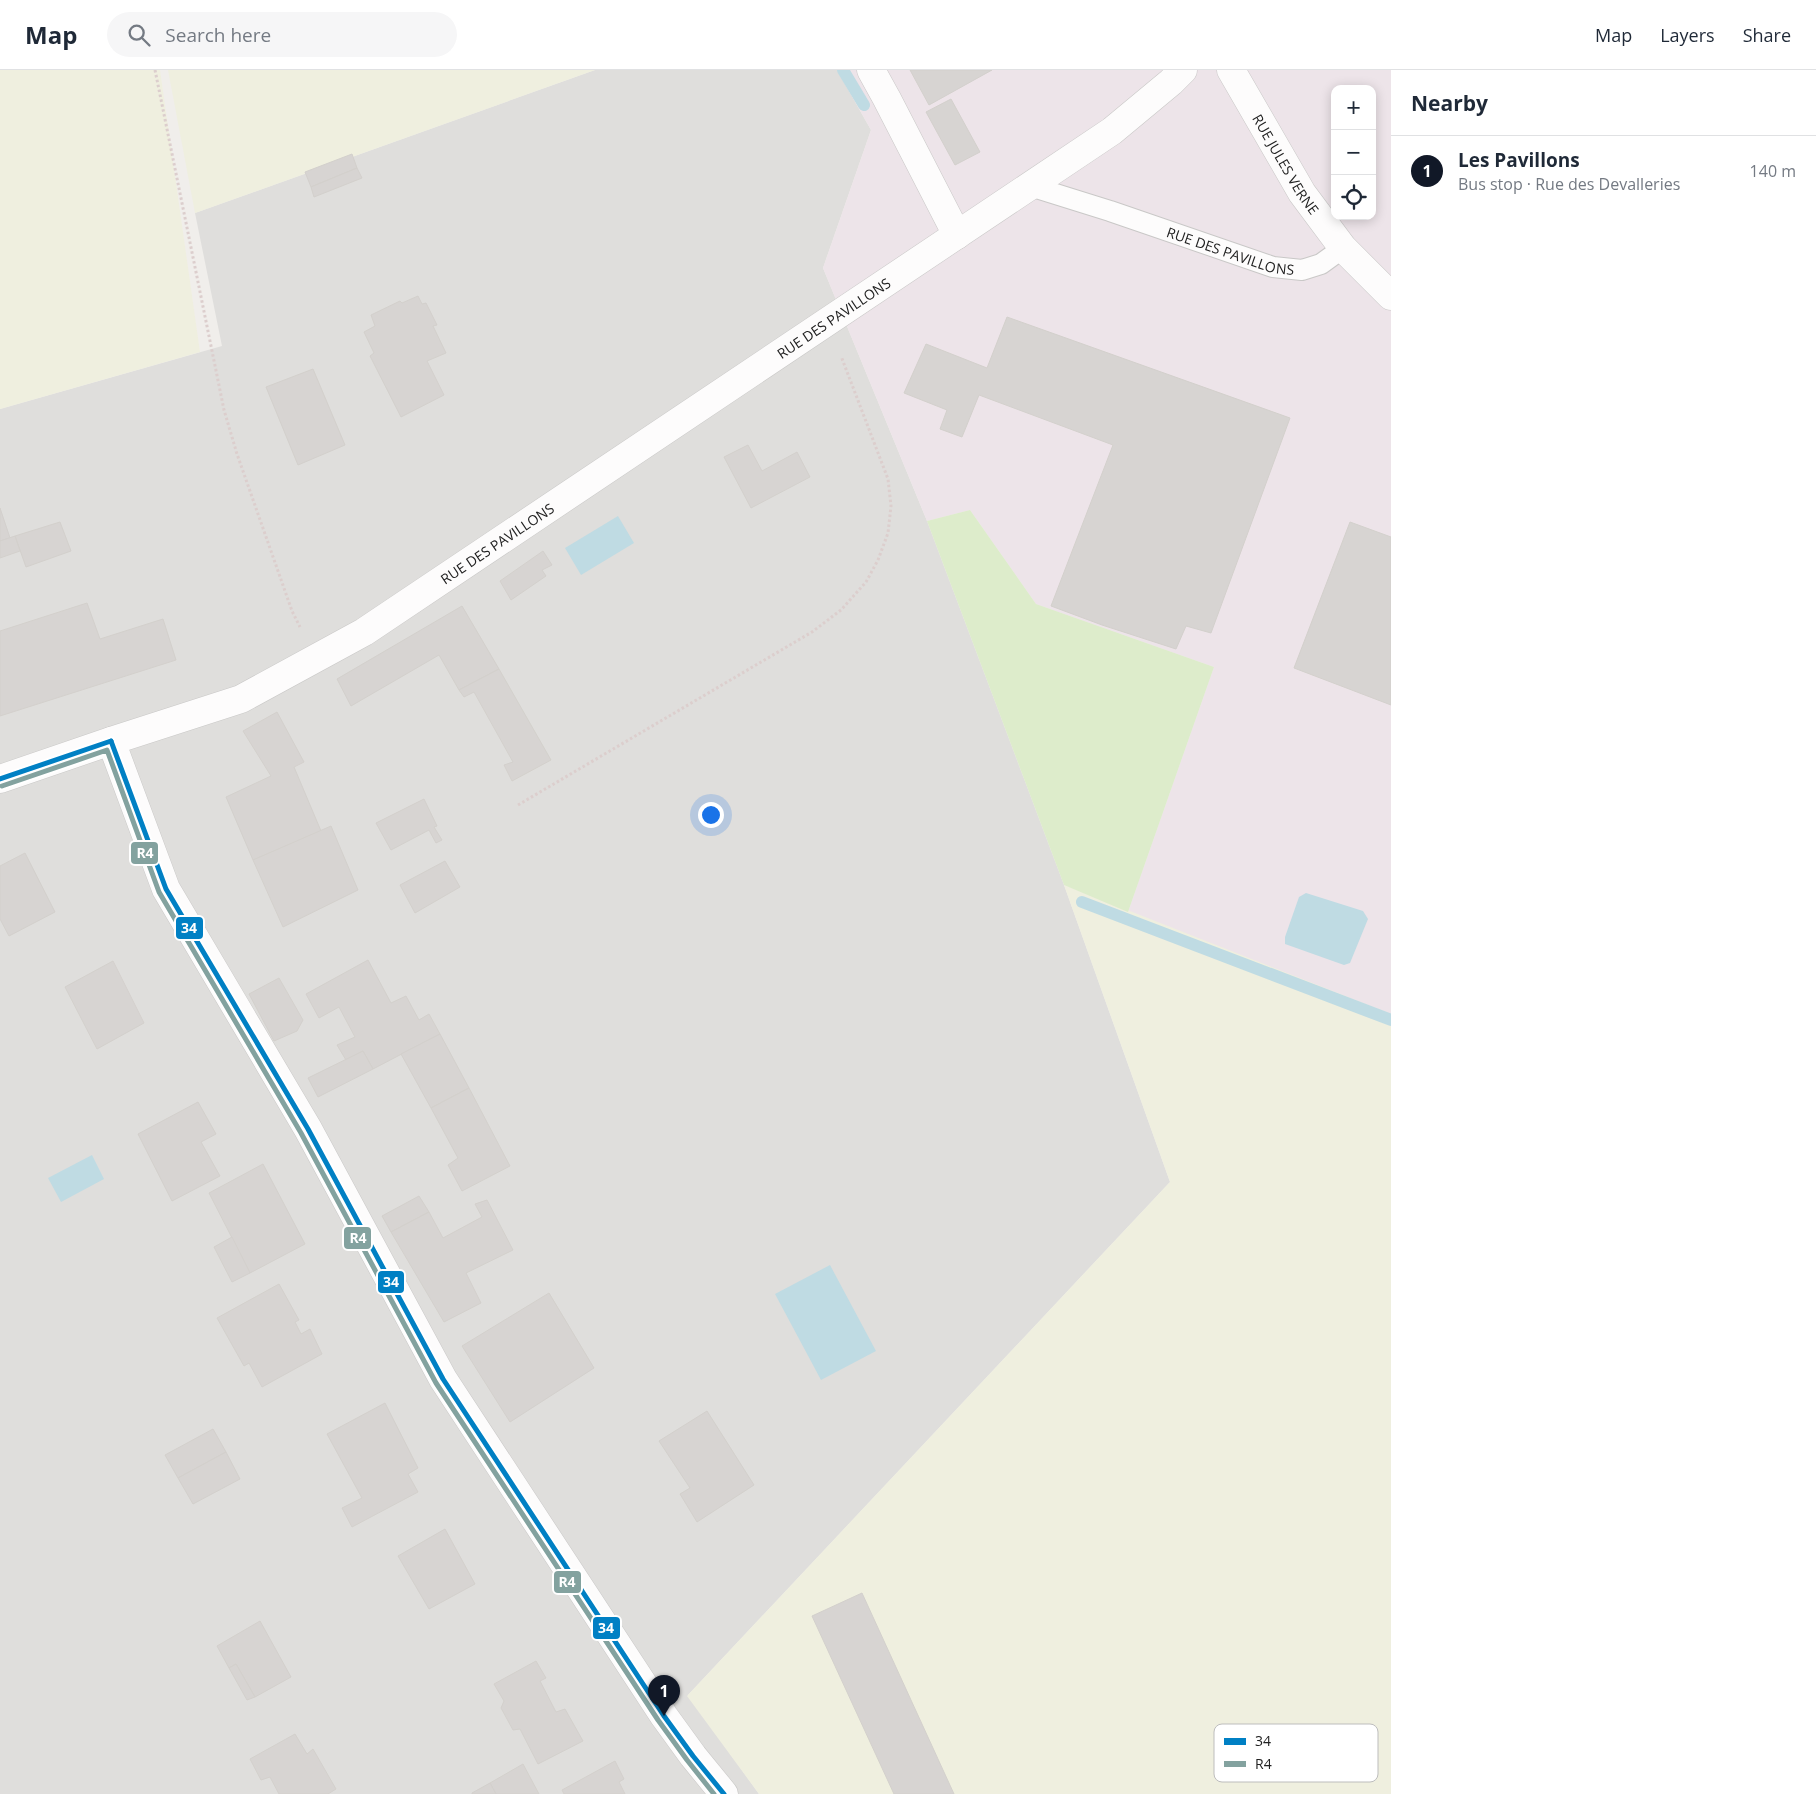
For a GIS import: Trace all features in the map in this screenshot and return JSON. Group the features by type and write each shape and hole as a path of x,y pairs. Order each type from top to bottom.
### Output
{"street":[{"path":"871,70 957,235"},
{"name":"RUE DES PAVILLONS","path":"0,779 241,699 364,632 1112,131 1183,70"},
{"name":"RUE JULES VERNE","path":"1231,70 1302,192 1343,248 1391,296"},
{"path":"111,741 166,889 308,1129 443,1379 664,1716 724,1794"}],"lane":[{"name":"RUE DES PAVILLONS","path":"1030,186 1110,211 1273,267 1302,270 1321,264 1343,248"}],"path":[{"path":"154,70 224,410 237,454 292,611 316,658"},
{"path":"518,805 812,632 841,610 866,582 878,560 888,533 891,506 888,479 828,321"}],"shaded area":[{"path":"595,70 837,70 871,130 823,268 927,521 1064,885 1170,1182 688,1695 759,1794 0,1794 0,409 222,346 195,213"},
{"path":"837,70 1391,70 1391,1014 1128,912 1214,667 1036,604 970,510 927,521 823,268 871,130"}],"green space":[{"path":"0,70 160,70 200,352 0,409"},
{"path":"168,70 595,70 195,213"},
{"path":"970,510 1036,604 1214,667 1128,912 1064,885 927,521"},
{"path":"1064,885 1391,1014 1391,1794 759,1794 687,1696 1170,1182"}],"water":[{"path":"618,516 634,543 581,575 565,548"},
{"path":"1306,893 1363,911 1368,919 1350,963 1344,965 1285,944 1285,937 1299,897"},
{"path":"92,1155 104,1179 61,1202 48,1178"},
{"path":"830,1265 876,1351 821,1380 775,1294"}],"building":[{"path":"910,70 992,70 929,105"},
{"path":"951,99 980,152 955,165 926,112"},
{"path":"352,154 357,168 311,187 305,172"},
{"path":"357,168 362,178 314,197 311,187"},
{"path":"418,296 422,304 426,303 437,325 433,326 446,353 427,361 444,395 401,417 370,356 374,353 364,332 375,326 371,315 400,301 402,303"},
{"path":"1007,317 1290,418 1211,633 1186,626 1176,649 1051,606 1113,445 979,395 962,437 940,429 947,410 904,393 926,344 987,368"},
{"path":"313,369 345,445 298,465 266,387"},
{"path":"748,445 762,471 797,452 810,477 751,508 724,457"},
{"path":"0,508 10,538 0,541"},
{"path":"60,522 71,551 26,567 15,536"},
{"path":"1350,522 1391,537 1391,705 1294,668"},
{"path":"15,536 20,551 0,558 0,541"},
{"path":"543,551 552,565 542,570 546,576 511,600 500,581"},
{"path":"87,603 100,639 163,619 176,660 0,716 0,631"},
{"path":"462,606 499,669 459,690 439,655 351,706 337,679"},
{"path":"499,669 551,760 512,781 504,765 513,762 474,692 464,697 459,690"},
{"path":"277,712 304,762 294,767 321,831 253,860 226,797 271,776 243,731"},
{"path":"424,799 437,826 434,827 442,840 436,843 429,830 391,850 376,823"},
{"path":"331,826 358,890 283,927 253,860"},
{"path":"25,853 55,912 9,936 0,919 0,866"},
{"path":"445,861 460,887 415,913 400,885"},
{"path":"368,960 391,1003 406,996 419,1020 429,1014 440,1034 373,1069 363,1051 346,1060 337,1045 355,1037 339,1007 319,1018 306,994"},
{"path":"113,961 144,1023 97,1049 65,987"},
{"path":"279,978 303,1020 297,1031 274,1041 249,994"},
{"path":"440,1034 469,1088 431,1108 401,1054"},
{"path":"363,1051 373,1069 318,1097 308,1078"},
{"path":"469,1088 510,1166 462,1191 448,1165 458,1158 431,1108"},
{"path":"198,1102 216,1134 201,1142 220,1176 172,1201 138,1134"},
{"path":"263,1164 305,1244 250,1273 209,1193"},
{"path":"419,1196 429,1212 391,1232 382,1216"},
{"path":"487,1200 513,1250 466,1273 481,1303 444,1322 391,1232 429,1212 443,1238 482,1217 475,1204"},
{"path":"232,1237 250,1273 232,1282 214,1247"},
{"path":"279,1284 299,1320 295,1322 301,1334 310,1329 322,1354 262,1387 249,1363 244,1366 217,1318"},
{"path":"549,1293 594,1368 510,1422 462,1346"},
{"path":"385,1403 418,1468 408,1474 418,1492 352,1527 342,1508 362,1498 327,1434"},
{"path":"707,1411 754,1485 697,1522 680,1494 690,1488 659,1441"},
{"path":"213,1429 226,1452 178,1478 165,1455"},
{"path":"226,1452 240,1479 193,1504 178,1478"},
{"path":"445,1529 475,1584 429,1609 398,1556"},
{"path":"862,1593 954,1794 894,1794 812,1616"},
{"path":"260,1621 291,1677 255,1697 236,1664 229,1668 217,1646"},
{"path":"536,1661 546,1678 540,1681 556,1712 565,1709 583,1741 538,1764 520,1729 513,1730 501,1708 504,1701 494,1684"},
{"path":"236,1664 255,1697 247,1700 229,1668"},
{"path":"295,1734 307,1754 313,1749 336,1789 328,1794 279,1794 270,1777 261,1780 250,1759"},
{"path":"615,1761 624,1779 619,1782 625,1794 564,1794 562,1790"},
{"path":"523,1764 539,1794 496,1794 490,1783"},
{"path":"490,1783 496,1794 472,1794 472,1793"}],"waterway":[{"path":"843,70 864,105"},
{"path":"1082,902 1391,1020"}],"transit line":[{"name":"34","path":"111,741 166,889 308,1129 443,1379 664,1716 724,1794"},
{"name":"34","path":"0,779 111,741"},
{"name":"R4","path":"2,786 107,750 159,892 301,1133 436,1383 658,1720 714,1794"}],"place":[{"name":"Les Pavillons","path":"664,1716"}]}
